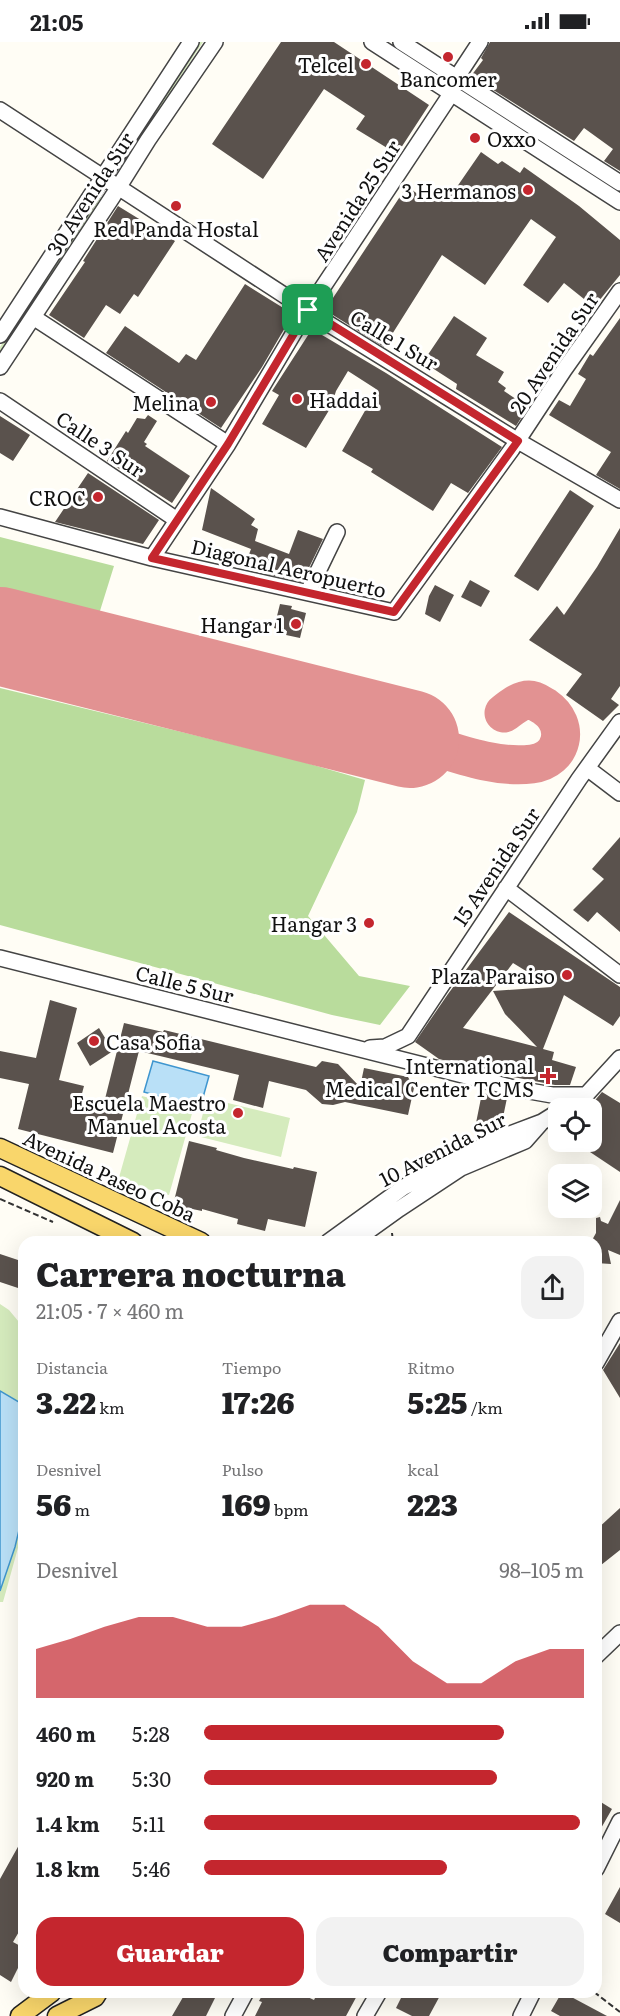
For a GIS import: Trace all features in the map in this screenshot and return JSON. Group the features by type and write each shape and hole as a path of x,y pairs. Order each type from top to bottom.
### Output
{"main road":[{"name":"Avenida Paseo Coba","path":"0,1148 188,1236"},
{"path":"0,1176 121,1236"},
{"path":"20,2016 44,1998"},
{"path":"57,2016 93,1998"}],"street":[{"name":"30 Avenida Sur","path":"0,335 191,42"},
{"name":"30 Avenida Sur","path":"0,367 148,140 215,42"},
{"path":"372,42 620,202"},
{"path":"401,42 620,183"},
{"name":"Avenida 25 Sur","path":"152,558 228,444 308,310 451,94 457,77 480,42"},
{"name":"Calle 1 Sur","path":"0,110 308,310 518,441 620,500"},
{"name":"20 Avenida Sur","path":"394,612 518,441 564,370 620,291"},
{"path":"33,317 228,444"},
{"name":"Calle 3 Sur","path":"0,401 177,520"},
{"name":"Diagonal Aeropuerto","path":"0,517 152,558 394,612"},
{"path":"308,592 337,532"},
{"name":"15 Avenida Sur","path":"408,1036 620,722"},
{"path":"587,768 620,793"},
{"path":"506,888 620,975"},
{"name":"Calle 5 Sur","path":"0,958 518,1089 552,1095 586,1095"},
{"path":"361,1048 385,1047 408,1036 408,1045 423,1065"},
{"path":"581,1098 620,1058"},
{"path":"518,1089 533,1096 543,1109 542,1122"},
{"path":"542,1122 548,1118"},
{"name":"10 Avenida Sur","path":"336,1236 404,1187 497,1139 542,1122"},
{"name":"10 Avenida Sur","path":"361,1236 461,1168 525,1141 542,1122"},
{"path":"602,1352 620,1321"},
{"path":"602,1650 620,1633"},
{"path":"602,1857 620,1821"},
{"path":"233,2016 243,1998"},
{"path":"365,2016 375,1998"},
{"path":"521,2016 530,1998"}],"path":[{"path":"0,1199 60,1225"},
{"path":"602,1998 620,2012"}],"green space":[{"path":"199,42 203,42 126,160 123,161"},
{"path":"477,98 620,190 620,195 473,102"},
{"path":"99,196 102,198 0,355 0,347"},
{"path":"0,537 114,566 99,614 0,588"},
{"path":"0,688 293,759 365,780 357,812 308,916 359,976 410,986 380,1025 332,1015 0,925"},
{"path":"142,1096 193,1110 169,1195 118,1181"},
{"path":"207,1098 290,1118 281,1157 197,1136"},
{"path":"0,1304 18,1321 18,1548 3,1602 0,1602"}],"water":[{"path":"153,1061 209,1076 200,1108 144,1092"},
{"path":"0,1391 18,1401 18,1534 0,1591"}],"building":[{"path":"281,42 334,42 429,105 397,154 356,129 365,116 324,89 263,179 212,144"},
{"path":"490,42 620,42 620,171 604,161 613,149 584,128 574,141 471,76 483,60 481,58"},
{"path":"481,152 498,164 502,161 520,173 524,167 579,206 620,240 620,275 594,307 564,283 548,303 523,285 556,237 531,219 485,285 442,255 384,347 325,310 407,186 428,202 452,194"},
{"path":"118,206 175,241 138,297 134,294 120,314 106,305 84,338 49,315 85,262 83,261"},
{"path":"245,284 293,314 262,367 221,428 106,353 125,326 179,363 186,354 196,360"},
{"path":"454,316 487,338 476,355 504,372 498,382 506,388 504,391 528,407 516,426 456,389 457,384 423,362"},
{"path":"620,318 620,489 596,475 611,452 549,415 559,400 570,406 586,379 578,374 590,354 593,356"},
{"path":"312,329 502,447 468,493 451,483 433,511 371,472 373,469 342,451 366,409 364,407 376,389 348,371 336,391 331,407 306,448 262,424 279,395 272,391"},
{"path":"148,415 157,421 144,442 147,444 145,446 190,476 172,503 107,461 137,418 145,419"},
{"path":"0,416 30,435 13,461 0,453"},
{"name":"CROC","path":"88,473 159,520 143,544 55,522"},
{"path":"211,488 255,519 251,525 258,529 255,541 289,554 298,530 323,539 302,582 266,574 245,565 251,549 202,530"},
{"path":"570,490 594,506 538,591 514,576"},
{"path":"620,528 620,686 611,699 619,705 603,721 566,695 582,674 529,640 557,606 564,615"},
{"path":"470,580 490,591 481,607 461,597"},
{"path":"435,585 454,595 440,622 425,614 429,596"},
{"path":"280,604 292,606 291,609 306,613 300,638 286,635 287,631 274,628"},
{"path":"620,837 620,932 597,912 588,922 573,910 604,879 592,869"},
{"path":"509,912 620,987 620,1016 613,1026 564,995 543,1049 554,1052 552,1060 576,1067 570,1085 555,1085 439,1059 415,1042","holes":["513,963 552,987 493,991 505,1014 537,1047 463,1028"]},
{"path":"50,1000 77,1008 59,1080 84,1086 80,1101 103,1107 124,1023 163,1032 164,1030 316,1067 322,1061 338,1064 360,1087 364,1068 408,1077 414,1088 408,1115 345,1102 333,1105 322,1104 306,1090 269,1081 263,1108 233,1100 239,1075 139,1051 113,1153 18,1129 29,1084 0,1078 0,1051 36,1058"},
{"path":"99,1028 113,1051 90,1066 77,1043"},
{"path":"602,1092 620,1103 620,1172 590,1152 602,1152 602,1098 597,1098"},
{"path":"482,1093 507,1098 501,1127 476,1123"},
{"path":"189,1141 244,1158 317,1172 305,1227 268,1219 265,1231 237,1224 238,1219 202,1209 202,1211 173,1205"},
{"path":"620,1200 620,1255 608,1250 611,1264 602,1263 602,1236 594,1236 596,1218 600,1218 601,1221 608,1224"},
{"path":"0,1254 18,1260 18,1288 0,1282"},
{"path":"620,1343 620,1398 603,1370"},
{"path":"620,1508 620,1550 602,1564 602,1524"},
{"path":"602,1803 612,1809 602,1826"},
{"path":"18,1847 18,1933 13,1942 18,1945 18,1968 11,1982 0,1975 0,1879"},
{"path":"620,1887 620,1923 605,1914"},
{"path":"182,1998 215,1998 206,2016 172,2016"},
{"path":"261,1998 310,1998 314,2000 315,1998 356,1998 346,2016 255,2016 262,2002 259,2001"},
{"path":"401,1998 439,1998 429,2016 412,2016 396,2008"},
{"path":"559,1998 573,1998 607,2016 560,2016 551,2011"}],"taxiway":[{"path":"410,739 470,758 501,764 532,764 543,761 557,749 560,741 558,723 545,707 526,700 504,713"}],"runway":[{"path":"0,636 410,739"}],"place":[{"name":"Bancomer","path":"448,57"},
{"name":"Telcel","path":"366,64"},
{"name":"Oxxo","path":"475,138"},
{"name":"3 Hermanos","path":"528,190"},
{"name":"Red Panda Hostal","path":"176,206"},
{"name":"Haddai","path":"297,399"},
{"name":"Melina","path":"211,402"},
{"name":"CROC","path":"98,497"},
{"name":"Hangar 1","path":"296,624"},
{"name":"Hangar 3","path":"369,923"},
{"name":"Plaza Paraiso","path":"567,975"},
{"name":"Casa Sofia","path":"94,1041"},
{"name":"International Medical Center TCMS","path":"548,1076"},
{"name":"Escuela Maestro Manuel Acosta","path":"238,1113"}],"route":[{"path":"308,310 518,441 394,612 152,558 228,444 308,310"}]}
